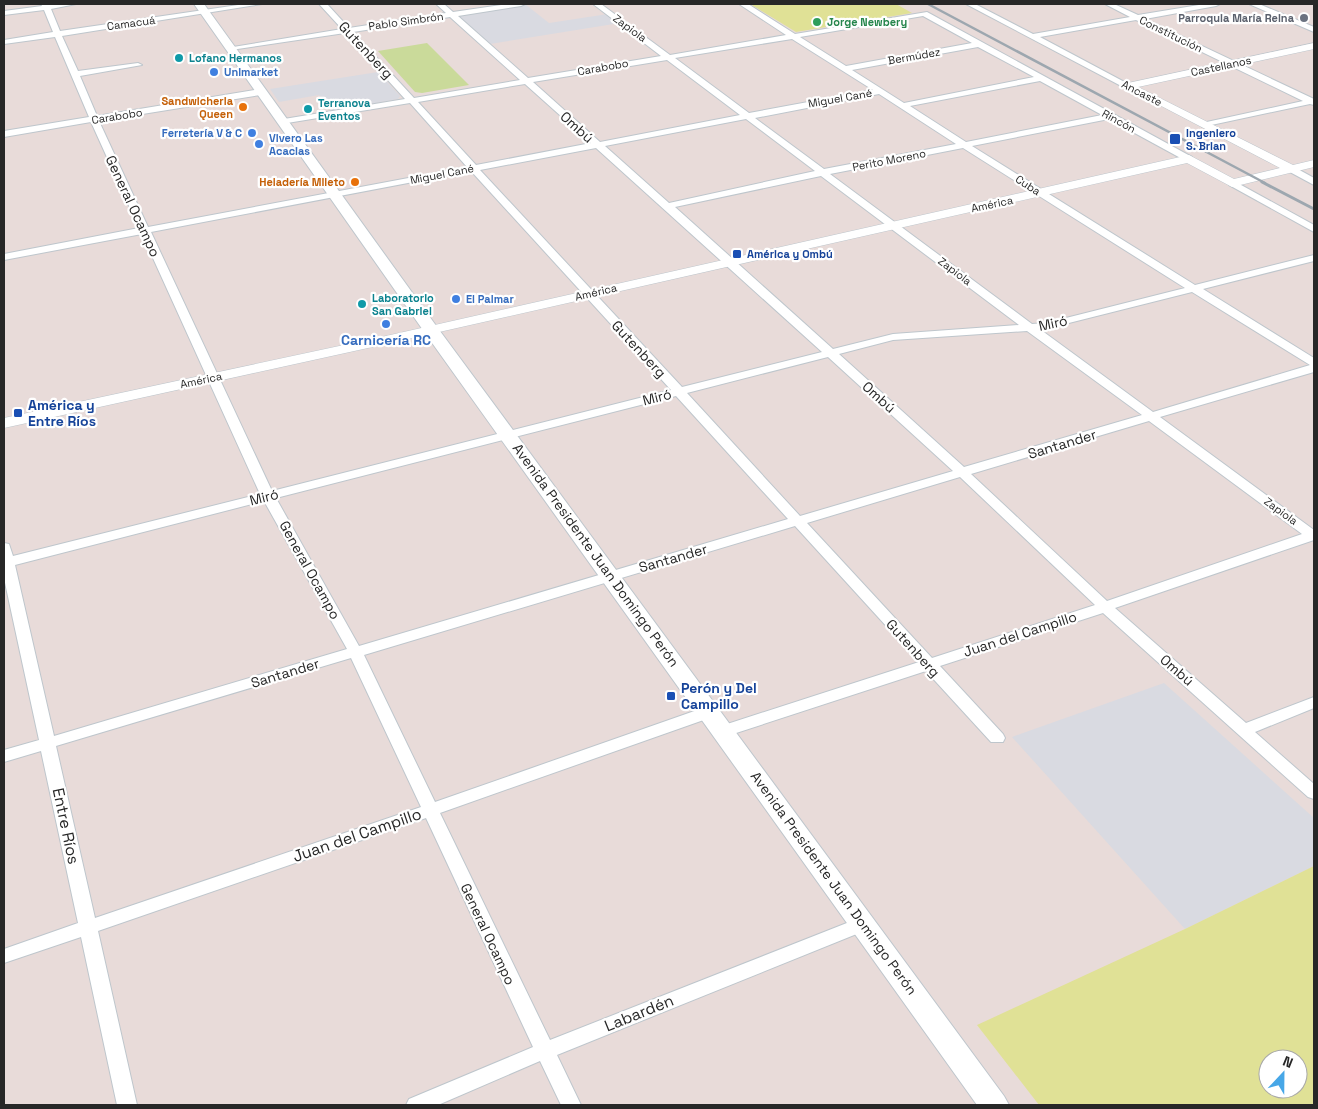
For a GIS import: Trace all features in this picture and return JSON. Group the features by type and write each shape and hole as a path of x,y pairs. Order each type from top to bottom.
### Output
{"main road":[{"name":"Avenida Presidente Juan Domingo Perón","path":"202,8 431,330 994,1105"}],"street":[{"path":"4,13 46,5 72,4"},
{"name":"Camacuá","path":"4,42 202,8 258,4"},
{"name":"Gutenberg","path":"323,4 996,738"},
{"name":"Ombú","path":"440,4 668,206 963,473 1105,607 1314,793"},
{"name":"Pablo Simbrón","path":"231,48 521,4"},
{"name":"Zapiola","path":"597,4 749,115 1031,328 1314,534"},
{"name":"Cuba","path":"743,4 847,68 1040,193 1314,363"},
{"name":"Ancaste","path":"970,4 1314,182"},
{"name":"Constitución","path":"1109,4 1313,102"},
{"path":"1033,36 1216,4"},
{"path":"1253,4 1314,30"},
{"name":"General Ocampo","path":"46,5 56,34 94,119 268,496 355,651 570,1105"},
{"name":"Carabobo","path":"284,122 924,14"},
{"name":"Rincón","path":"924,14 1314,229"},
{"name":"Bermúdez","path":"847,68 980,44"},
{"name":"Castellanos","path":"1128,86 1314,46"},
{"path":"74,74 138,65"},
{"path":"904,105 1043,78"},
{"name":"Miguel Cané","path":"4,257 881,91"},
{"name":"Carabobo","path":"4,134 260,92"},
{"path":"1205,125 1313,102"},
{"name":"Perito Moreno","path":"668,206 825,172 1110,116"},
{"name":"América","path":"4,423 431,330 1189,159"},
{"path":"1232,183 1314,164"},
{"name":"Miró","path":"5,557 268,496 898,336 1031,328 1314,258"},
{"name":"Santander","path":"4,756 1314,368"},
{"name":"Juan del Campillo","path":"4,956 430,810 716,721 926,663 1105,607 1314,534"},
{"name":"Entre Ríos","path":"5,557 127,1105"},
{"path":"1245,730 1314,702"},
{"name":"Labardén","path":"416,1105 863,924"}],"shaded area":[{"path":"525,4 549,23 608,14 620,23 490,44 459,17 462,14"},
{"path":"378,72 400,96 398,99 332,111 319,95 279,102 270,89"},
{"path":"1164,683 1314,818 1314,866 1185,929 1012,737"}],"green space":[{"name":"Jorge Newbery","path":"750,4 896,4 912,13 796,32"},
{"path":"427,43 469,85 422,93 415,92 378,51"},
{"path":"1314,866 1314,1105 1039,1105 977,1025 1185,929"}],"railway":[{"path":"928,4 1265,183"},
{"path":"1262,182 1314,209"}],"place":[{"name":"Parroquia María Reina","path":"1304,18"},
{"name":"Jorge Newbery","path":"817,22"},
{"name":"Lofano Hermanos","path":"179,58"},
{"name":"Unimarket","path":"214,72"},
{"name":"Sandwicheria Queen","path":"243,107"},
{"name":"Terranova Eventos","path":"308,109"},
{"name":"Ferretería V & C","path":"252,133"},
{"name":"Ingeniero S. Brian","path":"1175,139"},
{"name":"Vivero Las Acacias","path":"259,144"},
{"name":"Heladería Mileto","path":"355,182"},
{"name":"América y Ombú","path":"737,254"},
{"name":"El Palmar","path":"456,299"},
{"name":"Laboratorio San Gabriel","path":"362,304"},
{"name":"Carnicería RC","path":"386,324"},
{"name":"América y Entre Ríos","path":"18,413"},
{"name":"Perón y Del Campillo","path":"671,696"}]}
